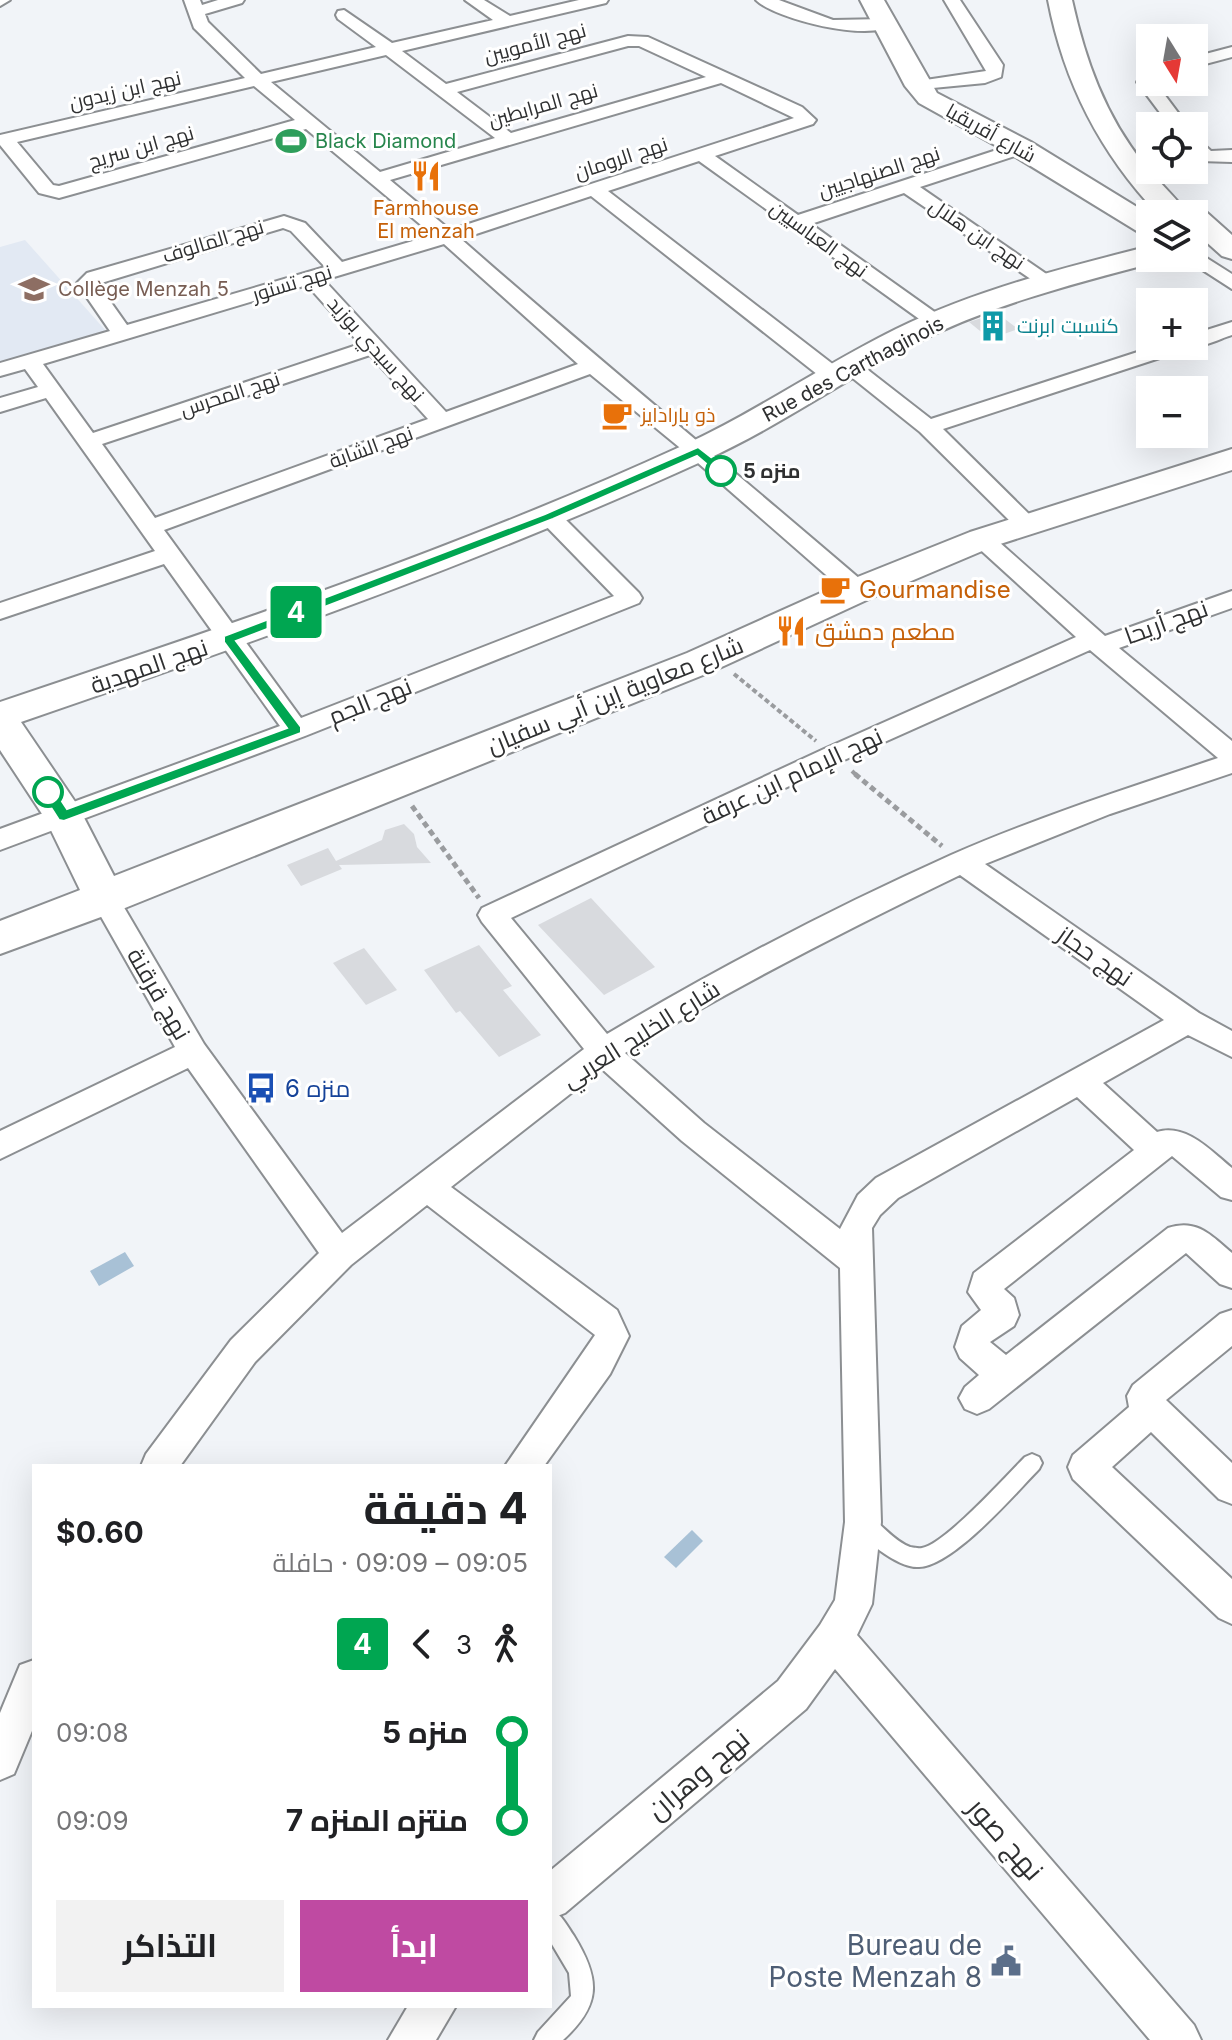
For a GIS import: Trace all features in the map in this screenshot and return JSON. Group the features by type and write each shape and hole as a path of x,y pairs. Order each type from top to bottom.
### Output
{"main road":[{"name":"شارع أفريقيا","path":"872,0 918,86 934,102 1021,148 1136,218"},
{"path":"1060,0 1082,82 1106,133 1126,163 1161,200"},
{"path":"1075,0 1106,104 1136,149"},
{"path":"1163,184 1179,200"},
{"path":"1208,228 1232,250"},
{"path":"1208,244 1232,264"},
{"name":"Rue des Carthaginois","path":"698,451 936,322 1048,282 1136,259"},
{"name":"نهج المهدية","path":"0,718 228,639 549,516 698,451"},
{"name":"شارع معاوية إبن أبي سفيان","path":"0,938 396,784 713,656 858,590 982,539 1232,459"},
{"name":"نهج قرقنة","path":"0,718 64,816 105,899"}],"street":[{"path":"236,0 193,6 200,24 260,82 378,178 593,366 698,451 858,590"},
{"path":"473,0 508,22"},
{"name":"نهج ابن زيدون","path":"3,140 600,0"},
{"path":"764,0 831,25 885,24"},
{"path":"918,86 985,78 995,73 994,65 952,0"},
{"path":"344,15 506,138"},
{"name":"نهج الأمويين","path":"441,91 628,41 642,41 721,78"},
{"path":"1208,58 1232,52"},
{"name":"نهج الرومان","path":"447,237 807,120 796,111 721,78"},
{"name":"نهج المرابطين","path":"378,178 506,138 721,78"},
{"name":"نهج ابن سريج","path":"3,140 46,189 59,192 310,122"},
{"name":"نهج الصنهاجيين","path":"796,222 1021,148"},
{"name":"نهج العباسيين","path":"702,155 936,322"},
{"name":"نهج ابن هلال","path":"906,186 1048,282"},
{"path":"595,190 843,372 928,427 1027,525"},
{"name":"نهج المالوف","path":"123,334 87,283 94,277 284,222 298,227 338,269"},
{"name":"نهج تستور","path":"0,370 447,237"},
{"path":"1208,266 1232,283"},
{"name":"نهج سيدي بوزيد","path":"311,278 442,421"},
{"path":"1208,336 1232,328"},
{"name":"نهج المحرس","path":"87,442 373,347"},
{"path":"928,427 1136,359"},
{"path":"30,361 296,730"},
{"name":"نهج الشابة","path":"149,528 593,366"},
{"path":"0,405 51,390"},
{"name":"نهج الجم","path":"0,840 296,730 630,598 549,516"},
{"path":"982,539 1097,642 1232,755"},
{"path":"0,611 168,555"},
{"name":"نهج أريحا","path":"1097,642 1232,599"},
{"name":"نهج الإمام ابن عرفة","path":"492,915 833,755 1097,642"},
{"name":"شارع الخليج العربي","path":"160,1464 243,1351 339,1255 603,1051 700,993 802,939 962,862 1100,807 1232,763"},
{"name":"نهج حجاز","path":"962,862 1188,1021 1232,1045"},
{"name":"نهج قرقنة","path":"105,899 193,1052 339,1255"},
{"path":"492,915 603,1051 693,1132 855,1260"},
{"name":"نهج وهران","path":"552,1896 792,1695 834,1638 853,1604 863,1522 856,1226 869,1205 887,1188 1188,1021"},
{"path":"0,1146 193,1052"},
{"path":"1079,1080 1155,1150"},
{"path":"1004,1375 972,1347 973,1335 1002,1315 1002,1309 985,1292 986,1283 1155,1150 1174,1141 1232,1187"},
{"path":"428,1188 605,1321 612,1336 598,1363 524,1464"},
{"path":"977,1398 1180,1238 1193,1239 1232,1274"},
{"path":"1232,1325 1145,1396 1144,1402 1232,1487"},
{"path":"1150,1410 1086,1467 1232,1605"},
{"name":"نهج صور","path":"834,1638 1179,2040"},
{"path":"0,1760 18,1697"},
{"path":"410,2040 433,2008"}],"lane":[{"path":"863,1522 892,1549 921,1558 941,1551 1032,1463"},
{"path":"546,2040 578,2007 584,1986 578,1967 552,1923"}],"path":[{"path":"713,656 962,862"},
{"path":"396,784 492,915"}],"shaded area":[{"name":"Collège Menzah 5","path":"25,240 106,331 0,365 0,247"}],"water":[{"path":"125,1252 134,1266 99,1286 90,1271"},
{"path":"692,1530 703,1541 676,1568 664,1557"}],"building":[{"name":"كنسبت ابرنت","path":"997,313 1018,329 990,339 969,322"},
{"path":"404,824 414,834 417,847 431,863 339,865 342,869 301,886 287,865 328,848 336,861 382,840 385,830"},
{"path":"591,898 655,967 604,995 538,925"},
{"path":"479,945 512,986 503,990 541,1035 499,1057 460,1011 456,1013 424,970"},
{"path":"364,948 397,990 366,1005 333,963"}],"bus line":[{"name":"4","path":"48,792 64,816 296,730 228,639 549,516 698,451 721,471"}],"place":[{"name":"Black Diamond","path":"291,141"},
{"name":"Farmhouse El menzah","path":"426,176"},
{"name":"Collège Menzah 5","path":"34,289"},
{"name":"كنسبت ابرنت","path":"993,326"},
{"name":"ذو بارادايز","path":"617,415"},
{"name":"منزه 5","path":"721,471"},
{"name":"Gourmandise","path":"835,589"},
{"name":"مطعم دمشق","path":"791,631"},
{"name":"منزه 6","path":"261,1088"},
{"name":"Bureau de Poste Menzah 8","path":"1006,1961"}]}
